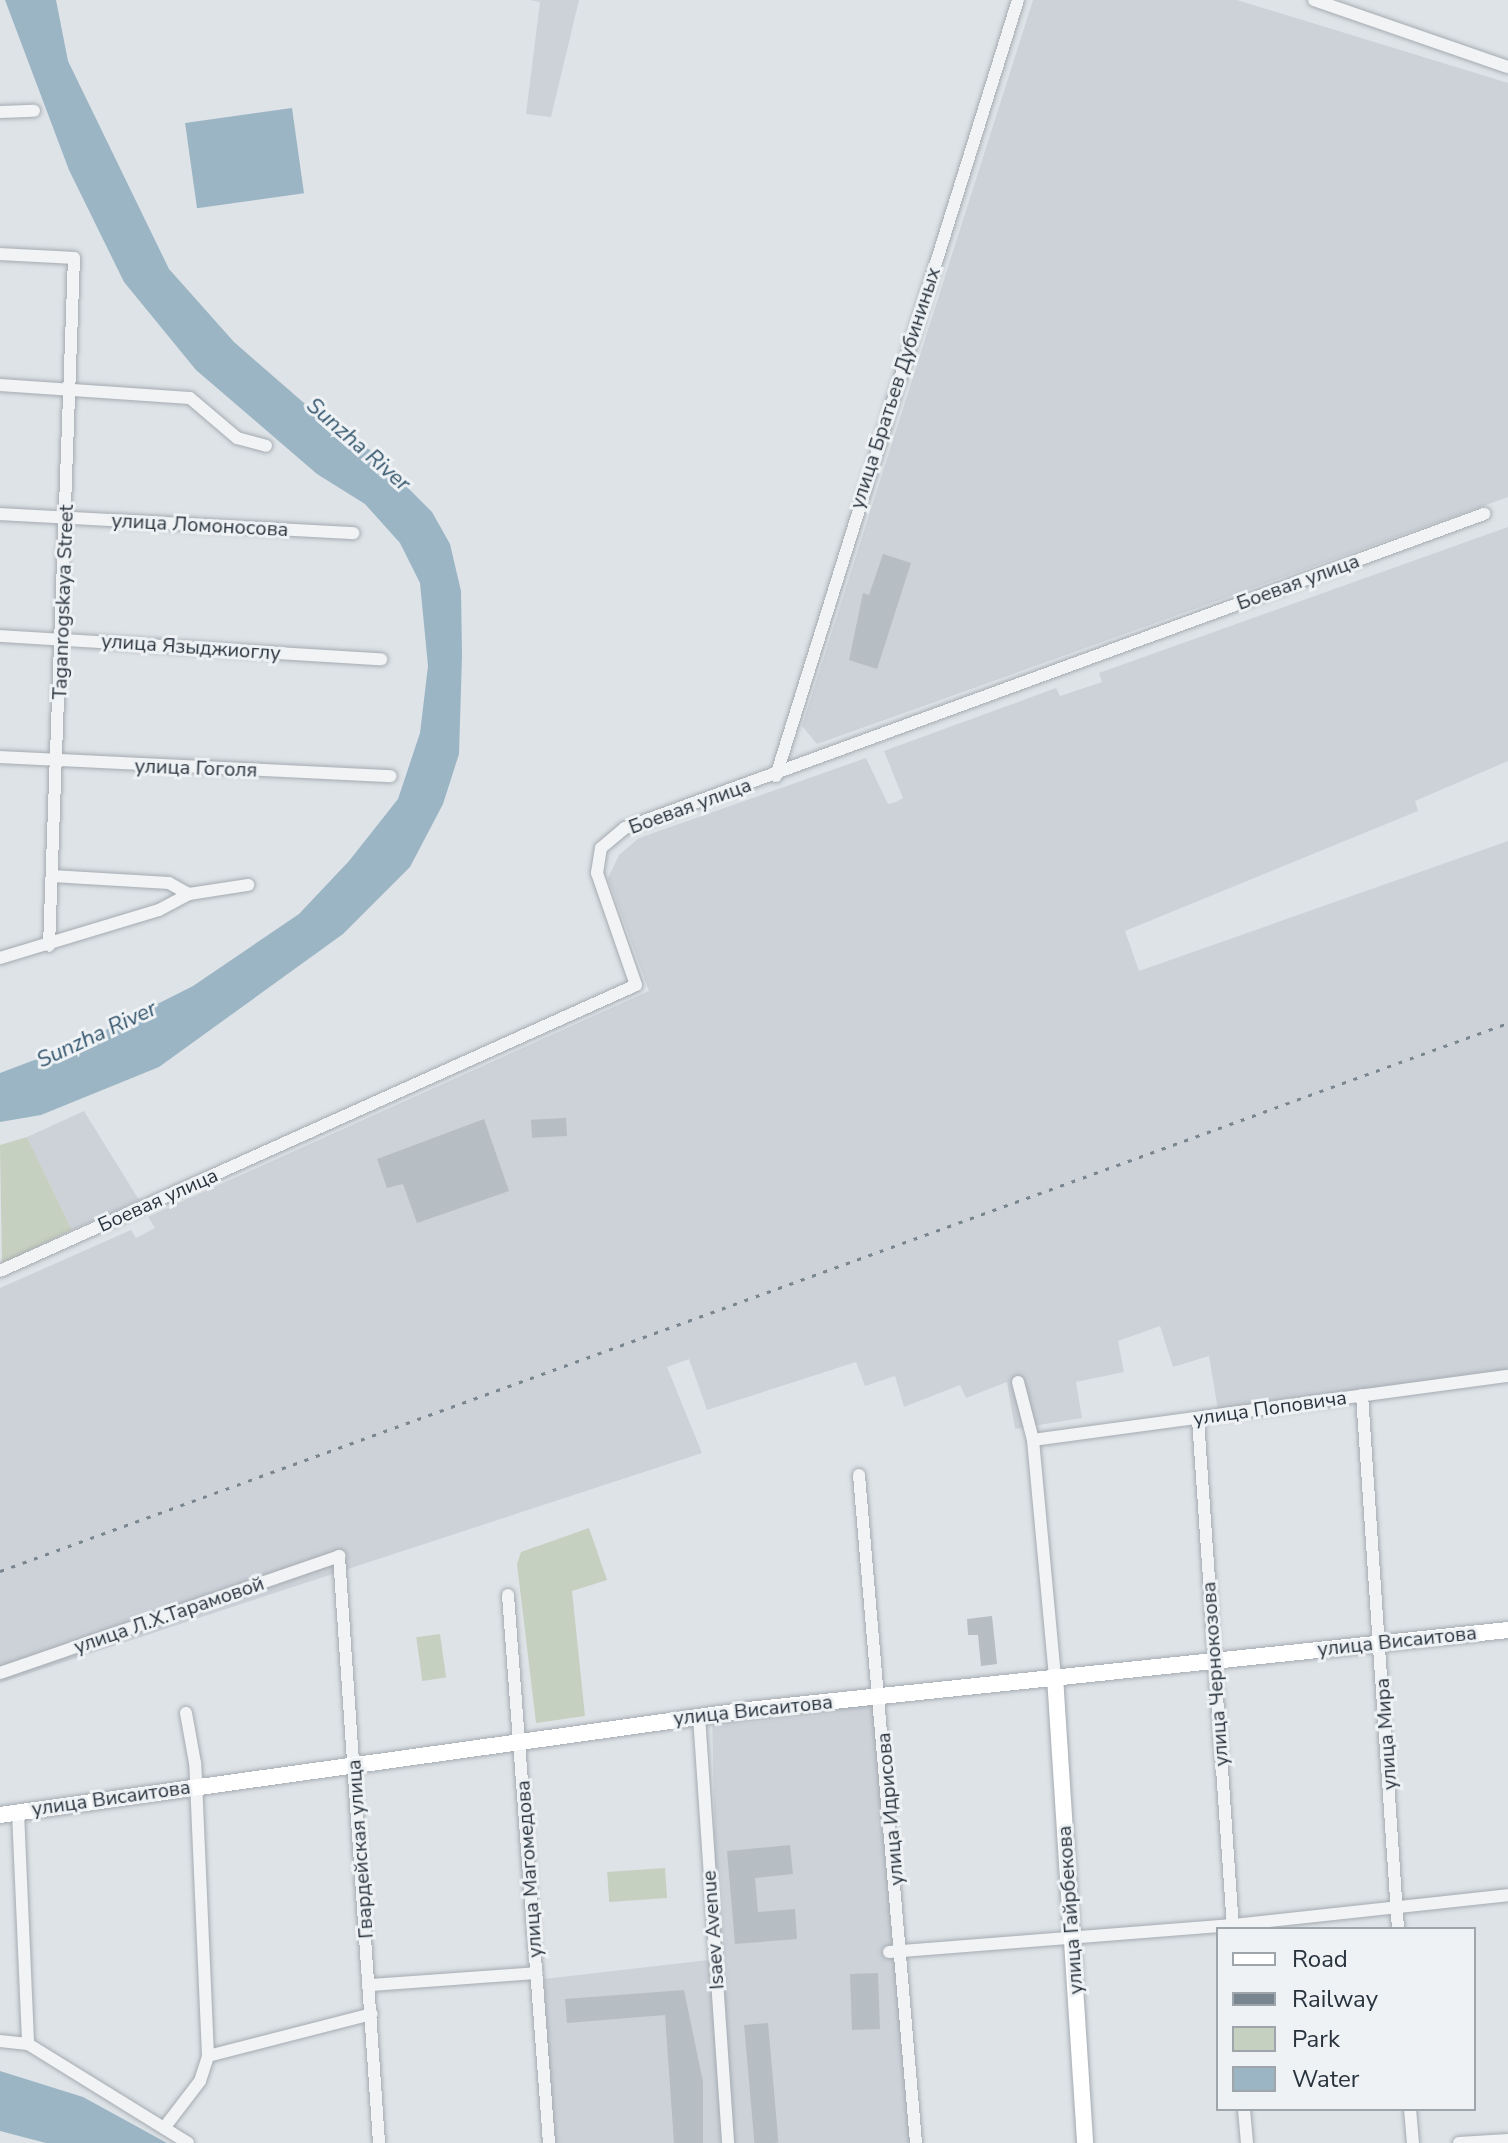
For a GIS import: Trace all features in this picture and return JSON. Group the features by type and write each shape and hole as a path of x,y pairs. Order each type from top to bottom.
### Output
{"main road":[{"name":"улица Висаитова","path":"0,1815 354,1762 699,1716 1508,1630"},
{"name":"улица Гайрбекова","path":"1055,1677 1085,2143"}],"street":[{"name":"улица Братьев Дубининых","path":"776,776 1018,0"},
{"path":"1314,0 1508,67"},
{"path":"0,112 34,111"},
{"name":"Taganrogskaya Street","path":"0,254 74,258 72,389 59,639 58,763 49,946"},
{"path":"0,385 190,398 237,438 266,446"},
{"name":"улица Ломоносова","path":"0,514 353,533"},
{"name":"Боевая улица","path":"0,1271 636,985 597,873 601,848 625,828 776,776 1484,514"},
{"name":"улица Языджиоглу","path":"0,636 381,659"},
{"name":"улица Гоголя","path":"0,757 58,763 391,776"},
{"path":"52,876 169,883 189,894"},
{"path":"0,958 49,946 159,910 189,894 248,885"},
{"name":"улица Поповича","path":"1033,1440 1508,1376"},
{"path":"1018,1382 1033,1440 1055,1677"},
{"name":"улица Мира","path":"1362,1395 1398,1927"},
{"name":"улица Чернокозова","path":"1198,1419 1233,1927"},
{"name":"улица Идрисова","path":"859,1475 903,1951 916,2143"},
{"name":"улица Л.Х.Тарамовой","path":"0,1673 339,1556"},
{"name":"Гвардейская улица","path":"339,1556 379,2143"},
{"name":"улица Магомедова","path":"508,1595 549,2143"},
{"path":"164,2128 200,2081 208,2056 195,1786 186,1713"},
{"name":"Isaev Avenue","path":"699,1716 728,2143"},
{"path":"18,1812 28,2044"},
{"path":"1233,1927 1397,1905 1508,1895"},
{"path":"889,1952 1071,1934 1216,1928"},
{"path":"370,1985 537,1973"},
{"path":"208,2056 372,2014"},
{"path":"0,2041 28,2044 188,2143"},
{"path":"1244,2111 1247,2143"},
{"path":"1410,2111 1413,2143"},
{"path":"1459,2143 1508,2140"}],"shaded area":[{"path":"530,0 579,0 551,117 526,114 540,2"},
{"path":"1033,0 1237,0 1508,83 1508,497 817,744 802,726"},
{"path":"1508,527 1508,761 1415,801 1418,811 1125,931 1139,971 1508,841 1508,1370 1218,1410 1209,1356 1173,1367 1160,1326 1118,1341 1124,1372 1076,1382 1082,1418 1015,1429 1007,1382 966,1398 960,1385 904,1407 895,1376 865,1386 856,1362 707,1410 689,1359 667,1367 702,1453 0,1683 0,1288 131,1230 136,1238 155,1228 148,1217 649,991 608,878 619,855 639,838 866,758 888,804 896,802 903,798 884,751 1056,688 1060,696 1102,682 1099,673"},
{"path":"84,1111 139,1200 72,1230 27,1137"},
{"path":"882,1688 917,2143 551,2143 544,1979 717,1959 712,1709"}],"green space":[{"path":"27,1137 72,1230 2,1264 0,1145"},
{"path":"589,1528 607,1580 572,1591 585,1716 536,1723 517,1564 521,1552"},
{"path":"440,1634 446,1678 422,1681 416,1637"},
{"path":"665,1868 667,1898 609,1902 607,1872"}],"water":[{"name":"Sunzha River","path":"5,0 56,0 68,61 169,269 234,342 327,423 370,450 432,512 450,544 461,591 462,655 459,754 443,804 410,867 343,934 159,1067 41,1115 0,1122 0,1073 82,1042 193,986 299,914 349,861 398,799 420,733 428,666 420,583 400,543 365,504 317,474 196,370 124,282 69,170"},
{"path":"292,108 304,193 197,208 185,123"},
{"path":"0,2071 83,2097 167,2143 46,2143 0,2131"}],"building":[{"path":"883,554 911,563 877,669 849,660 863,593 869,595"},
{"path":"566,1118 567,1136 532,1138 531,1120"},
{"path":"484,1119 509,1191 417,1223 403,1184 387,1188 377,1159"},
{"path":"992,1616 997,1664 981,1666 978,1635 968,1635 967,1619"},
{"path":"790,1845 793,1874 755,1878 758,1912 795,1909 797,1939 735,1944 727,1851"},
{"path":"878,1973 880,2029 852,2030 850,1974"},
{"path":"684,1990 703,2082 703,2143 674,2143 665,2015 567,2023 565,1999"},
{"path":"768,2023 778,2143 754,2143 744,2025"}],"railway":[{"path":"0,1571 1508,1023"}]}
